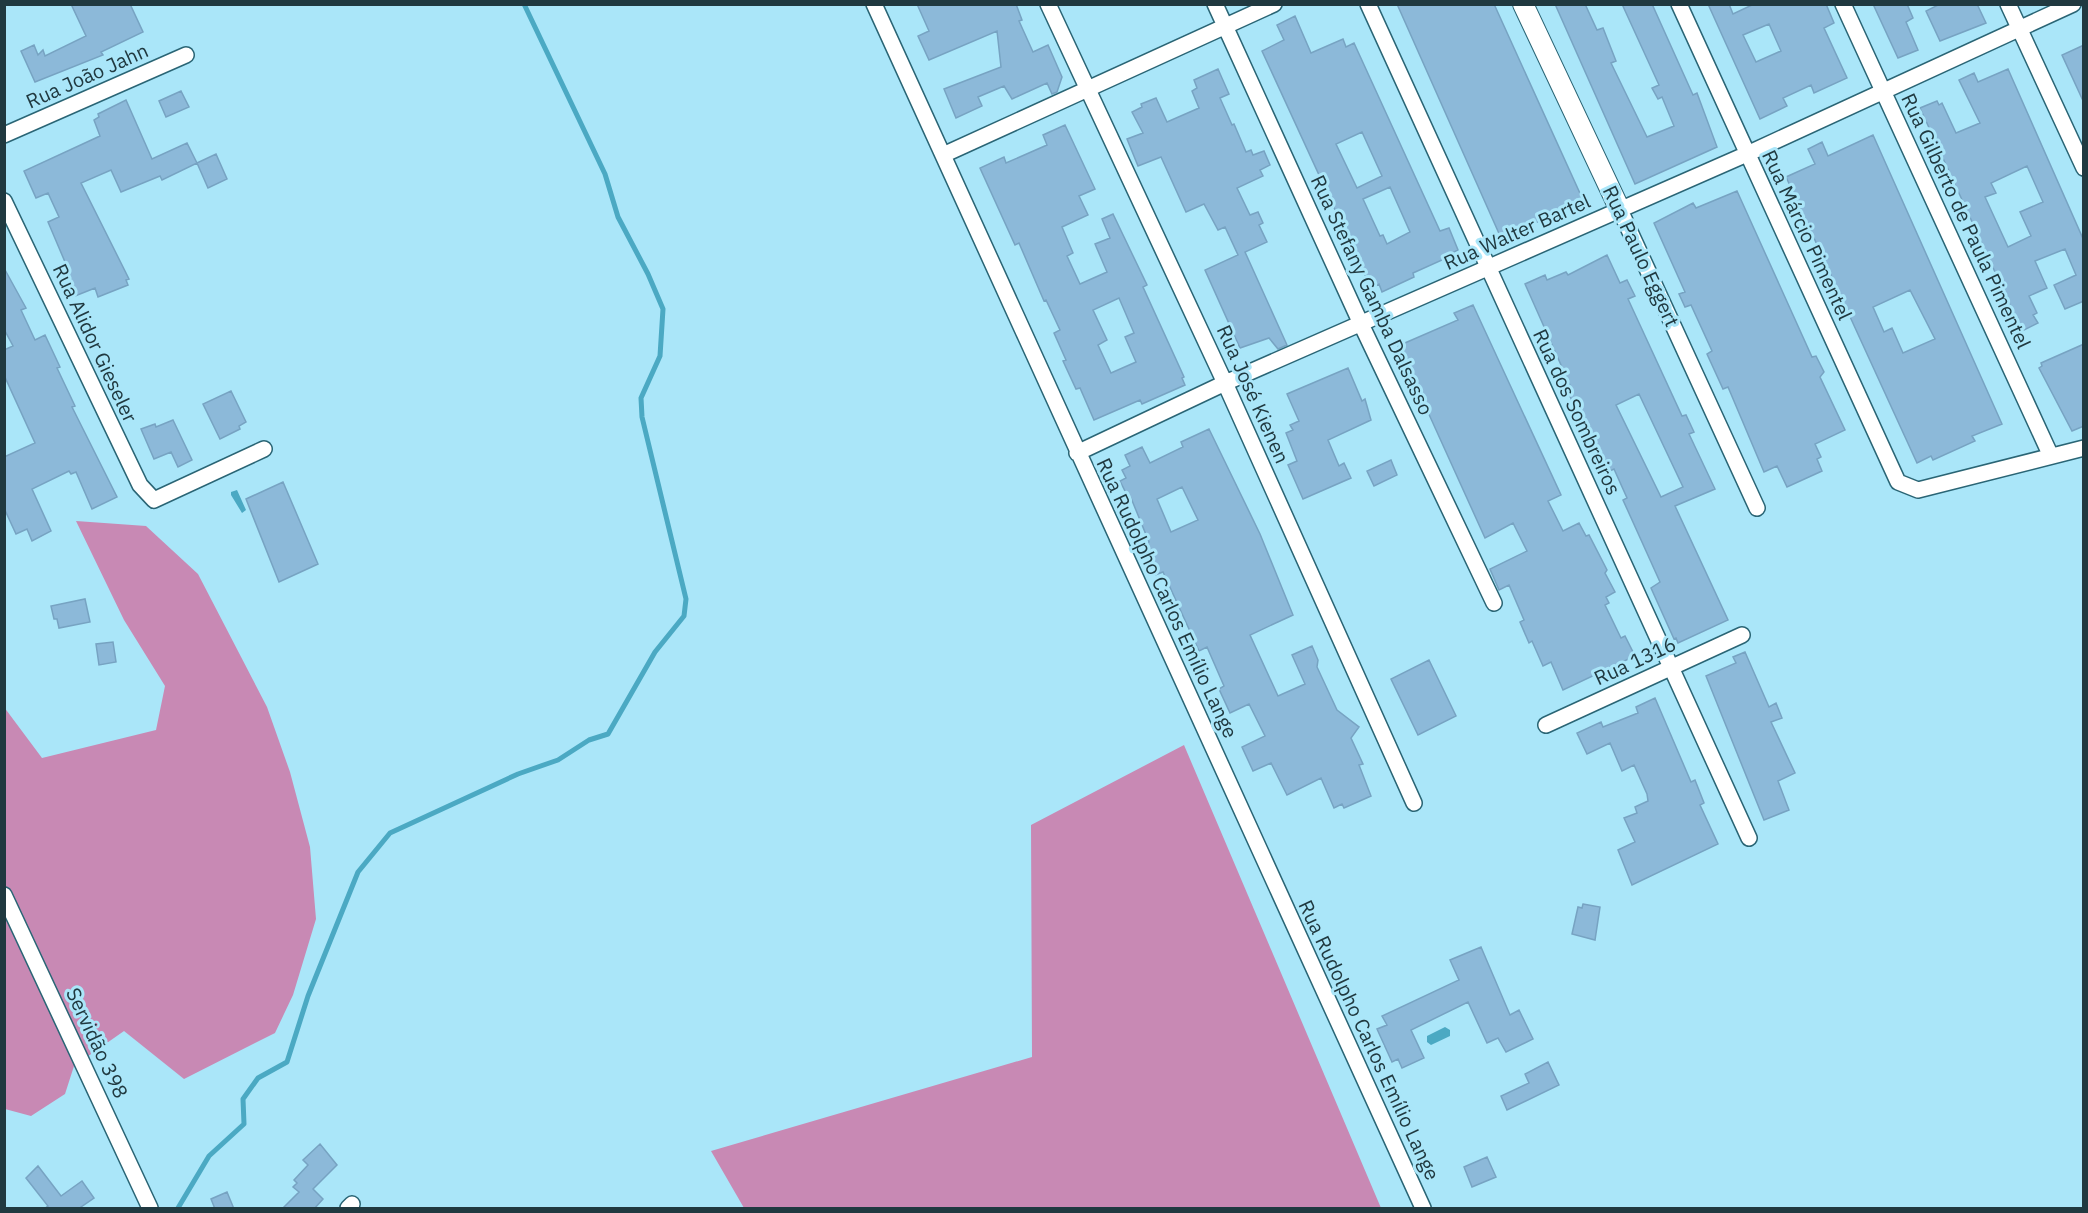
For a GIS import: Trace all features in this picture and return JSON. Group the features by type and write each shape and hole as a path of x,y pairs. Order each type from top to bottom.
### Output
{"street":[{"name":"Rua Rudolpho Carlos Emílio Lange","path":"874,4 1423,1209"},
{"name":"Rua José Kienen","path":"1048,4 1225,383 1414,803"},
{"name":"Rua Stefany Gamba Dalsasso","path":"1215,4 1361,324 1494,603"},
{"path":"944,155 1274,4"},
{"name":"Rua dos Sombreiros","path":"1368,4 1749,838"},
{"name":"Rua Paulo Eggert","path":"1523,4 1757,508"},
{"name":"Rua Márcio Pimentel","path":"1679,4 1898,483 1918,490 2050,454"},
{"name":"Rua Gilberto de Paula Pimentel","path":"1843,4 2050,454"},
{"path":"2008,4 2084,168"},
{"name":"Rua Walter Bartel","path":"1077,453 1225,383 1620,210 2073,4"},
{"name":"Rua João Jahn","path":"4,135 186,55"},
{"name":"Rua Alidor Gieseler","path":"4,201 140,485 154,500 264,449"},
{"path":"2050,454 2084,448"},
{"name":"Rua 1316","path":"1546,725 1742,635"},
{"name":"Servidão 398","path":"4,895 150,1209"}],"shaded area":[{"path":"76,521 146,526 198,574 267,707 290,772 310,847 316,919 293,995 275,1033 184,1079 124,1031 74,1066 65,1094 31,1116 5,1109 4,707 42,758 156,730 165,686 124,620"},
{"path":"1184,745 1381,1208 744,1208 711,1151 1032,1057 1031,825"}],"water":[{"path":"237,490 246,510 242,513 231,495 231,492"},
{"path":"1445,1027 1450,1030 1450,1036 1431,1045 1427,1042 1427,1036"}],"building":[{"path":"71,4 130,4 143,32 101,52 103,55 35,82 21,51 34,45 38,55 43,50 45,56 86,36"},
{"path":"917,4 1016,4 1022,20 1019,21 1033,52 1048,45 1062,77 1057,92 1052,94 1047,83 1012,99 1004,86 978,97 982,106 956,118 944,89 1001,67 997,31 929,60 918,36 929,31"},
{"path":"1397,4 1494,4 1583,200 1555,214 1556,217 1530,224 1501,238"},
{"path":"1555,4 1585,4 1597,30 1603,28 1616,61 1611,63 1647,137 1674,126 1662,97 1658,99 1652,88 1659,85 1622,4 1652,4 1693,95 1697,93 1717,147 1635,184"},
{"path":"1708,4 1729,4 1733,14 1754,4 1826,4 1834,23 1824,28 1847,78 1814,93 1811,85 1783,98 1787,106 1760,119","holes":["1769,24 1781,51 1756,62 1743,35"]},
{"path":"1873,4 1907,4 1913,18 1906,22 1918,50 1898,58"},
{"path":"1940,4 1977,4 1986,23 1940,41 1926,11"},
{"path":"1295,16 1311,53 1343,39 1346,47 1354,43 1440,231 1449,228 1458,250 1450,254 1451,256 1413,273 1414,277 1382,292 1379,284 1371,288 1262,51 1284,40 1277,25","holes":["1362,132 1382,176 1357,188 1336,144","1390,187 1410,232 1387,244 1383,235 1380,236 1363,199"]},
{"path":"2084,45 2084,103 2062,55"},
{"path":"1218,69 1229,94 1220,98 1246,152 1251,150 1253,155 1264,151 1270,165 1260,170 1263,176 1237,188 1250,215 1258,212 1263,223 1259,225 1267,242 1245,252 1287,345 1278,349 1269,338 1240,348 1205,270 1238,255 1225,227 1218,230 1204,204 1186,212 1161,157 1138,166 1127,139 1143,133 1132,112 1142,107 1141,104 1156,98 1167,122 1199,108 1192,91 1197,88 1194,80"},
{"path":"2008,69 2084,241 2084,301 2065,309 2054,285 2076,275 2065,249 2035,261 2047,288 2029,296 2037,313 2033,315 2038,323 2022,331 1920,108 1937,101 1939,105 1942,103 1956,133 1980,123 1959,80 1974,73 1978,82","holes":["2027,166 2043,202 2020,212 2031,236 2008,247 1985,197 1996,193 1991,183"]},
{"path":"181,91 189,107 166,117 159,101"},
{"path":"126,100 152,159 187,143 197,163 162,180 160,176 121,192 111,170 81,183 129,279 126,280 128,285 98,297 95,288 75,296 64,271 68,269 48,222 59,217 48,193 36,198 24,171 100,136 94,120 99,117 98,114"},
{"path":"1065,125 1095,189 1079,196 1088,215 1062,227 1073,253 1067,256 1080,284 1107,272 1095,244 1110,238 1102,219 1113,214 1147,285 1143,287 1184,377 1182,378 1185,385 1142,404 1140,400 1094,420 1080,388 1076,389 1063,361 1066,360 1054,333 1060,330 1046,300 1044,301 1019,243 1015,245 980,168 1004,157 1006,163 1047,145 1043,135","holes":["1119,298 1134,333 1125,337 1136,362 1111,373 1098,345 1107,340 1093,310"]},
{"path":"1873,135 2002,424 1972,436 1975,441 1933,460 1931,456 1917,463 1786,177 1815,164 1808,149 1822,142 1828,156","holes":["1910,290 1935,339 1903,353 1892,328 1884,332 1873,307"]},
{"path":"216,154 227,179 208,188 197,163"},
{"path":"1737,191 1812,357 1816,356 1824,372 1820,377 1845,430 1815,444 1821,457 1817,459 1822,471 1787,487 1777,466 1764,472 1728,387 1723,389 1707,354 1712,351 1691,305 1685,307 1679,294 1685,292 1654,223 1693,203 1696,208"},
{"path":"1607,255 1620,283 1627,280 1635,296 1628,299 1682,416 1686,415 1694,432 1689,434 1715,489 1675,506 1728,620 1678,643 1676,638 1674,639 1651,588 1660,582 1623,500 1627,498 1614,469 1610,471 1585,419 1581,421 1569,394 1573,392 1525,284 1545,275 1547,280 1566,272 1568,275","holes":["1639,394 1683,487 1661,497 1616,405"]},
{"path":"4,268 26,308 21,310 35,340 45,335 75,406 72,407 117,497 92,509 76,472 71,474 69,471 32,489 51,531 32,541 27,529 16,534 4,508 4,457 35,443 4,375 4,350 13,346 4,329"},
{"path":"1473,305 1561,495 1548,501 1563,531 1579,523 1586,536 1589,535 1607,570 1605,573 1615,592 1606,597 1609,603 1605,605 1621,638 1625,636 1635,656 1563,690 1551,662 1543,666 1532,641 1529,643 1520,622 1524,620 1509,585 1499,590 1490,569 1527,551 1513,523 1485,538 1398,346 1458,320 1454,313"},
{"path":"2084,344 2084,426 2072,431 2039,368 2042,366 2041,363"},
{"path":"1348,368 1362,401 1365,399 1371,420 1328,440 1339,466 1344,463 1351,478 1303,499 1288,465 1297,461 1286,433 1293,430 1290,425 1299,421 1287,394"},
{"path":"231,391 246,422 239,426 240,429 220,439 203,404"},
{"path":"173,420 192,460 178,467 171,452 154,459 141,429 155,424 156,427"},
{"path":"1209,429 1260,534 1293,615 1250,635 1278,696 1305,684 1292,655 1312,646 1318,660 1317,667 1337,710 1359,727 1351,738 1363,764 1359,765 1371,796 1344,808 1342,804 1334,808 1321,778 1287,795 1271,763 1253,771 1242,747 1265,736 1249,704 1230,713 1219,689 1224,686 1207,647 1199,651 1163,572 1155,575 1141,546 1149,542 1131,498 1129,499 1120,481 1126,478 1122,470 1130,466 1125,455 1142,447 1150,463 1183,447 1181,442","holes":["1182,487 1198,520 1171,532 1157,499"]},
{"path":"1391,460 1397,475 1374,486 1367,471"},
{"path":"283,482 318,564 279,582 246,499"},
{"path":"85,599 90,622 59,628 51,606"},
{"path":"113,642 116,662 99,665 96,644"},
{"path":"1745,652 1769,707 1776,703 1782,718 1771,722 1795,773 1778,781 1789,810 1764,820 1706,676 1736,663 1733,657"},
{"path":"1429,660 1456,716 1418,735 1391,679"},
{"path":"1655,698 1691,782 1695,780 1704,803 1700,805 1718,844 1632,885 1618,850 1635,842 1624,818 1637,813 1635,807 1648,801 1647,794 1634,765 1622,771 1610,743 1587,754 1577,733 1601,722 1603,727 1638,713 1636,707"},
{"path":"1583,904 1600,907 1595,940 1572,934 1578,907 1582,908"},
{"path":"1481,947 1510,1015 1519,1010 1533,1039 1506,1052 1498,1038 1487,1043 1468,1002 1411,1030 1424,1058 1402,1068 1398,1059 1392,1062 1377,1029 1387,1025 1382,1016 1459,980 1450,960"},
{"path":"1548,1062 1559,1085 1507,1110 1501,1096 1529,1083 1525,1074"},
{"path":"320,1144 337,1165 313,1189 323,1199 314,1209 282,1209 299,1192 293,1187 297,1183 294,1180 308,1165 303,1160"},
{"path":"1487,1157 1496,1177 1472,1187 1464,1167"},
{"path":"38,1166 61,1196 82,1181 94,1198 78,1209 44,1209 48,1206 26,1178"},
{"path":"227,1192 234,1209 215,1209 211,1199"}],"waterway":[{"path":"178,1208 209,1156 244,1124 243,1099 258,1078 287,1062 308,996 358,872 390,833 518,774 558,760 589,740 608,734 655,652 684,616 686,599 642,417 641,398 660,356 663,309 648,274 618,217 605,174 524,4"}]}
